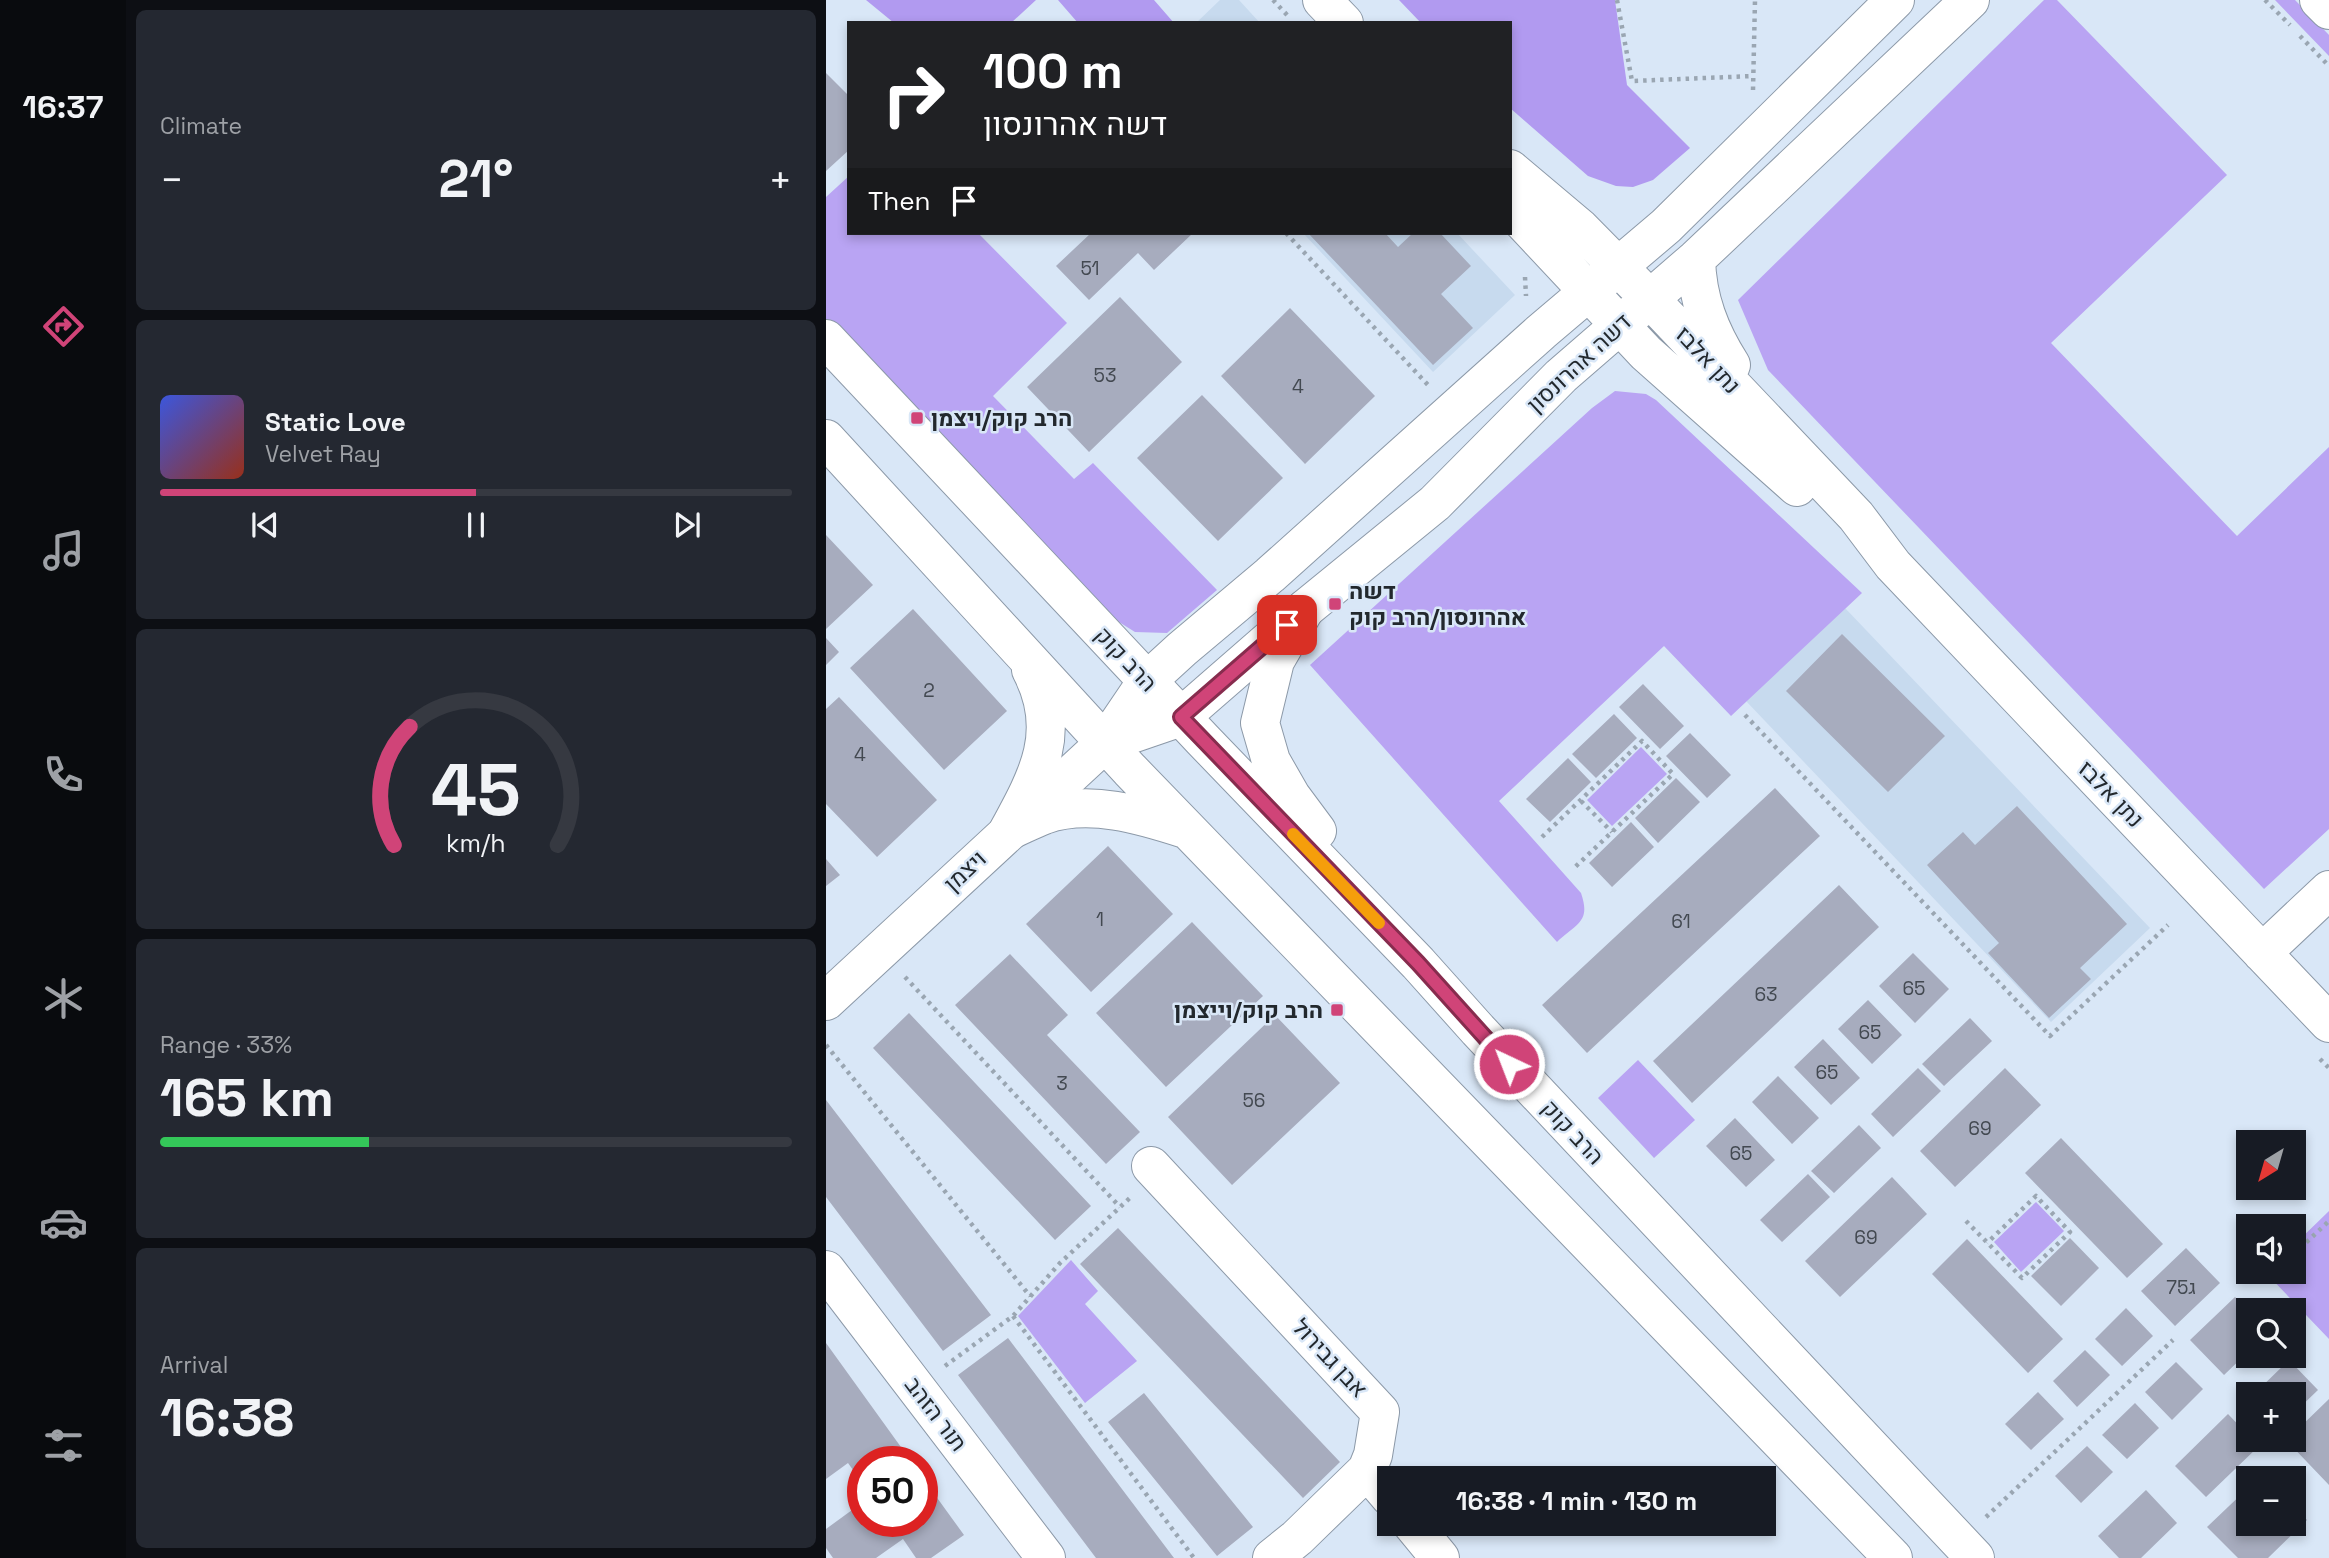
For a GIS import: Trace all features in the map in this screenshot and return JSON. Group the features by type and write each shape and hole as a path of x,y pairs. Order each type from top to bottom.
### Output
{"street":[{"path":"1322,0 1342,21"},
{"name":"דשה אהרונסון","path":"1147,681 1666,226 1895,0"},
{"name":"דשה אהרונסון","path":"1181,717 1305,609 1435,503 1561,376 1696,260 1970,0"},
{"path":"2319,0 2329,10"},
{"name":"נתן אלבז","path":"1512,171 1580,228 1650,299 1856,516 1893,565 2329,1023"},
{"name":"נתן אלבז","path":"1512,210 1646,353 1839,524 1893,565"},
{"path":"1696,260 1698,290 1713,332 1772,428"},
{"name":"הרב קוק","path":"826,339 1181,717 1418,963 1967,1550"},
{"path":"826,439 1105,743 1893,1558"},
{"path":"1305,609 1275,661 1264,703 1260,723 1271,761 1291,796 1418,963"},
{"path":"1008,831 1040,768 1047,724 1037,681 1023,656"},
{"name":"ויצמן","path":"826,1001 1105,743 1147,681"},
{"name":"ויצמן","path":"1105,743 1181,717"},
{"path":"1008,831 1046,814 1071,810 1132,814 1190,831"},
{"path":"2262,953 2329,890"},
{"name":"אבן גבירול","path":"1154,1169 1380,1412 1373,1455 1377,1478"},
{"name":"תור הזהב","path":"826,1270 1046,1558"},
{"name":"אבן גבירול","path":"1272,1558 1377,1485"},
{"path":"1422,1536 1440,1558"}],"path":[{"path":"1273,0 1293,21"},
{"path":"1617,0 1632,81 1753,76"},
{"path":"1752,95 1755,0"},
{"path":"1288,235 1429,385"},
{"path":"1521,309 1527,296 1524,272"},
{"path":"1745,715 2050,1036 2168,925"},
{"path":"1542,837 1642,741 1650,749 1673,774 1573,869"},
{"path":"1581,800 1612,832"},
{"path":"880,950 1120,1207"},
{"path":"826,1045 1031,1296"},
{"path":"917,1388 1013,1316 1154,1169"},
{"path":"1966,1221 1987,1243 2022,1278 2070,1232 2036,1196 1987,1243"},
{"path":"2306,1243 2329,1221"},
{"path":"1013,1316 1194,1558"},
{"path":"1967,1550 2173,1340"}],"shaded area":[{"path":"866,0 1036,0 1013,21 892,21"},
{"path":"1058,0 1154,0 1172,21 1076,21"},
{"path":"1220,0 1239,0 1258,21 1198,21"},
{"path":"1399,0 1615,0 1627,85 1690,148 1653,180 1633,187 1616,186 1588,176 1512,110 1512,21 1419,21"},
{"path":"2044,0 2057,0 2227,175 2051,343 2237,536 2329,447 2329,829 2264,889 1768,370 1738,300"},
{"path":"2275,0 2295,0 2329,35 2329,56"},
{"path":"847,178 847,235 980,235 1067,323 993,396 1074,479 1093,463 1217,590 1167,633 1135,632 1119,622 826,322 826,197"},
{"path":"1305,235 1459,235 1515,295 1433,372"},
{"path":"1615,391 1646,394 1656,400 1862,593 1731,716 1664,646 1499,801 1581,893 1584,903 1583,916 1576,926 1557,942 1310,665 1592,408"},
{"path":"1845,608 2150,928 2051,1022 1746,701"},
{"path":"1641,747 1667,774 1612,826 1587,800"},
{"path":"1638,1060 1695,1120 1654,1158 1598,1098"},
{"path":"2036,1202 2064,1231 2021,1272 1994,1242"},
{"path":"2329,1211 2329,1339 2306,1315 2306,1298 2290,1298 2276,1284 2306,1284 2306,1233"},
{"path":"1071,1260 1098,1291 1085,1304 1137,1361 1085,1403 1018,1316"}],"building":[{"path":"826,73 847,94 847,152 826,171"},
{"path":"1089,235 1191,235 1154,270 1138,253 1089,300 1056,266"},
{"path":"1310,235 1387,235 1398,247 1411,235 1442,235 1471,266 1441,294 1473,328 1433,365"},
{"path":"1120,297 1182,362 1089,452 1027,387"},
{"path":"1290,308 1375,396 1305,464 1221,376"},
{"path":"1202,395 1283,478 1218,541 1137,458"},
{"path":"826,535 873,585 826,629"},
{"path":"913,609 1007,711 944,770 850,668"},
{"path":"1842,634 1945,736 1888,792 1786,691"},
{"path":"826,638 839,652 826,665"},
{"path":"1643,684 1684,726 1660,749 1619,707"},
{"path":"839,697 937,800 877,857 826,804 826,709"},
{"path":"1614,714 1637,738 1596,778 1572,754"},
{"path":"1690,733 1731,775 1707,798 1666,756"},
{"path":"1568,758 1591,782 1550,822 1526,799"},
{"path":"1676,778 1700,802 1658,843 1635,818"},
{"path":"1775,788 1820,836 1587,1053 1542,1005"},
{"path":"2017,806 2127,924 2080,968 2091,979 2049,1018 1988,953 1999,943 1927,865 1963,832 1975,845"},
{"path":"1631,822 1654,847 1612,887 1589,863"},
{"path":"1108,846 1173,914 1091,992 1026,924"},
{"path":"826,859 840,875 826,886"},
{"path":"1839,885 1879,927 1692,1103 1653,1061"},
{"path":"1192,922 1263,996 1166,1087 1096,1013"},
{"path":"1913,953 1949,989 1915,1023 1879,986"},
{"path":"1010,954 1068,1015 1047,1035 1140,1132 1106,1164 955,1005"},
{"path":"1868,1000 1902,1035 1872,1064 1838,1029"},
{"path":"909,1013 1091,1206 1055,1240 873,1048"},
{"path":"1275,1015 1340,1083 1232,1185 1168,1117"},
{"path":"1970,1018 1992,1041 1944,1086 1922,1064"},
{"path":"1823,1039 1860,1078 1831,1105 1794,1067"},
{"path":"1918,1068 1941,1091 1893,1137 1871,1114"},
{"path":"2005,1068 2041,1105 1955,1187 1920,1151"},
{"path":"1778,1076 1819,1118 1792,1144 1752,1102"},
{"path":"826,1100 991,1315 943,1351 826,1197"},
{"path":"1735,1118 1775,1160 1746,1187 1706,1146"},
{"path":"1859,1125 1881,1148 1834,1193 1811,1171"},
{"path":"2061,1138 2163,1244 2127,1278 2025,1173"},
{"path":"1808,1174 1830,1197 1782,1242 1760,1220"},
{"path":"1892,1177 1927,1214 1840,1297 1805,1261"},
{"path":"1118,1228 1340,1462 1303,1498 1080,1264"},
{"path":"2070,1238 2099,1268 2061,1306 2031,1276"},
{"path":"1967,1239 2063,1339 2028,1373 1932,1274"},
{"path":"2186,1248 2220,1283 2175,1326 2141,1291"},
{"path":"2236,1298 2236,1363 2224,1375 2190,1340"},
{"path":"2126,1308 2153,1336 2122,1366 2095,1339"},
{"path":"1008,1338 1174,1558 1096,1558 958,1375"},
{"path":"826,1343 900,1446 847,1446 847,1464 826,1479"},
{"path":"2085,1350 2110,1375 2077,1407 2053,1381"},
{"path":"2176,1362 2203,1389 2172,1420 2145,1392"},
{"path":"2281,1368 2297,1368 2318,1390 2306,1402 2306,1382 2266,1382"},
{"path":"2038,1392 2064,1419 2031,1450 2005,1424"},
{"path":"1144,1393 1253,1527 1217,1556 1108,1422"},
{"path":"2329,1399 2329,1485 2297,1452 2306,1452 2306,1421"},
{"path":"2135,1403 2159,1428 2127,1459 2102,1435"},
{"path":"2228,1414 2236,1422 2236,1452 2253,1452 2206,1497 2175,1466"},
{"path":"2087,1446 2113,1472 2081,1503 2055,1476"},
{"path":"2146,1490 2177,1523 2141,1558 2119,1558 2098,1536"},
{"path":"938,1499 964,1535 931,1558 916,1558 903,1539 876,1558 833,1558 826,1548 826,1529 847,1514 847,1537 938,1537"},
{"path":"2236,1499 2236,1536 2291,1536 2268,1558 2238,1558 2207,1527"}],"slow traffic":[{"path":"1293,834 1379,923"}],"place":[{"name":"הרב קוק/ויצמן","path":"917,418"},
{"name":"דשה אהרונסון/הרב קוק","path":"1335,604"},
{"name":"הרב קוק/וייצמן","path":"1337,1010"}],"route":[{"path":"1287,625 1181,717 1418,963 1509,1064"}]}
